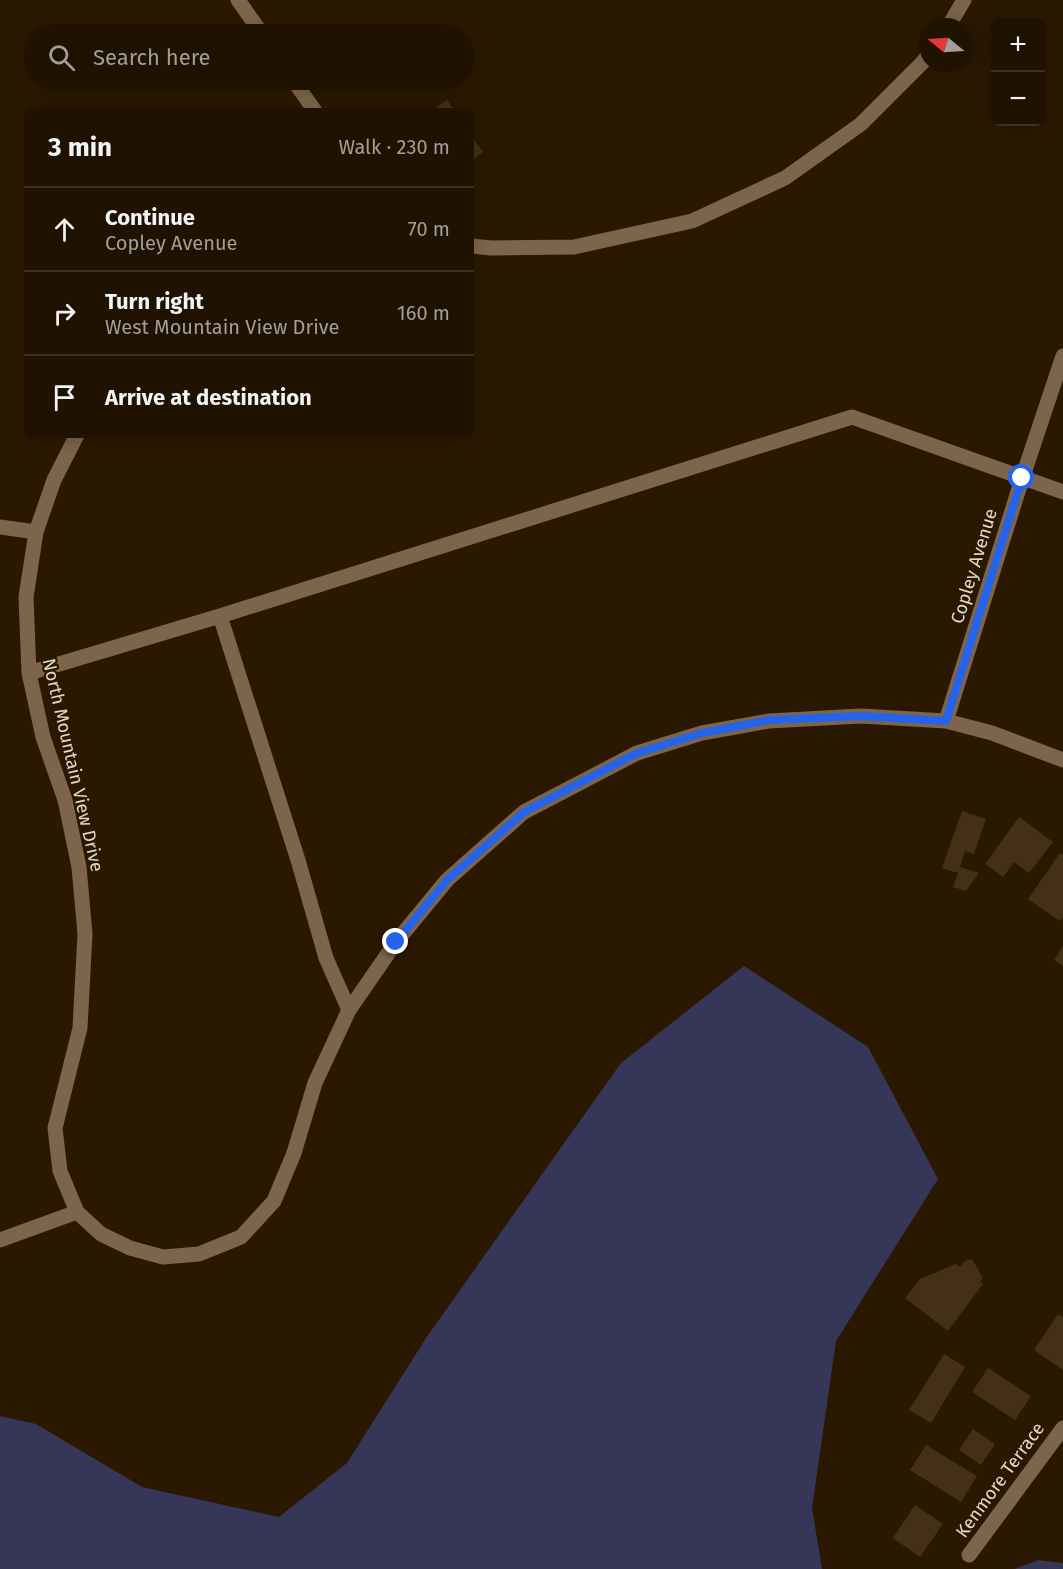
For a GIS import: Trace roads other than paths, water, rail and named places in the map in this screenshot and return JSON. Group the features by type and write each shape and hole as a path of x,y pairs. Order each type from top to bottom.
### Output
{"street":[{"path":"238,0 255,24"},
{"path":"953,18 964,0"},
{"path":"474,246 574,247 692,221 785,178 861,124 919,64"},
{"path":"300,90 313,108"},
{"name":"Copley Avenue","path":"946,721 1022,478 1063,356"},
{"path":"29,673 220,616 852,417 1063,492"},
{"name":"North Mountain View Drive","path":"75,438 54,480 36,532 26,597 29,673 43,737 65,800 79,867 85,934 80,1028 56,1128 60,1172 77,1212 101,1234 130,1248 163,1257 199,1254 241,1237 274,1201 294,1153 315,1083 349,1010 396,942 447,880 524,812 637,753 702,733 769,720 861,716 946,721 992,733 1063,760"},
{"path":"0,527 36,532"},
{"path":"220,616 326,958 349,1010"},
{"path":"0,1240 77,1212"},
{"name":"Kenmore Terrace","path":"969,1555 1063,1428"}]}
